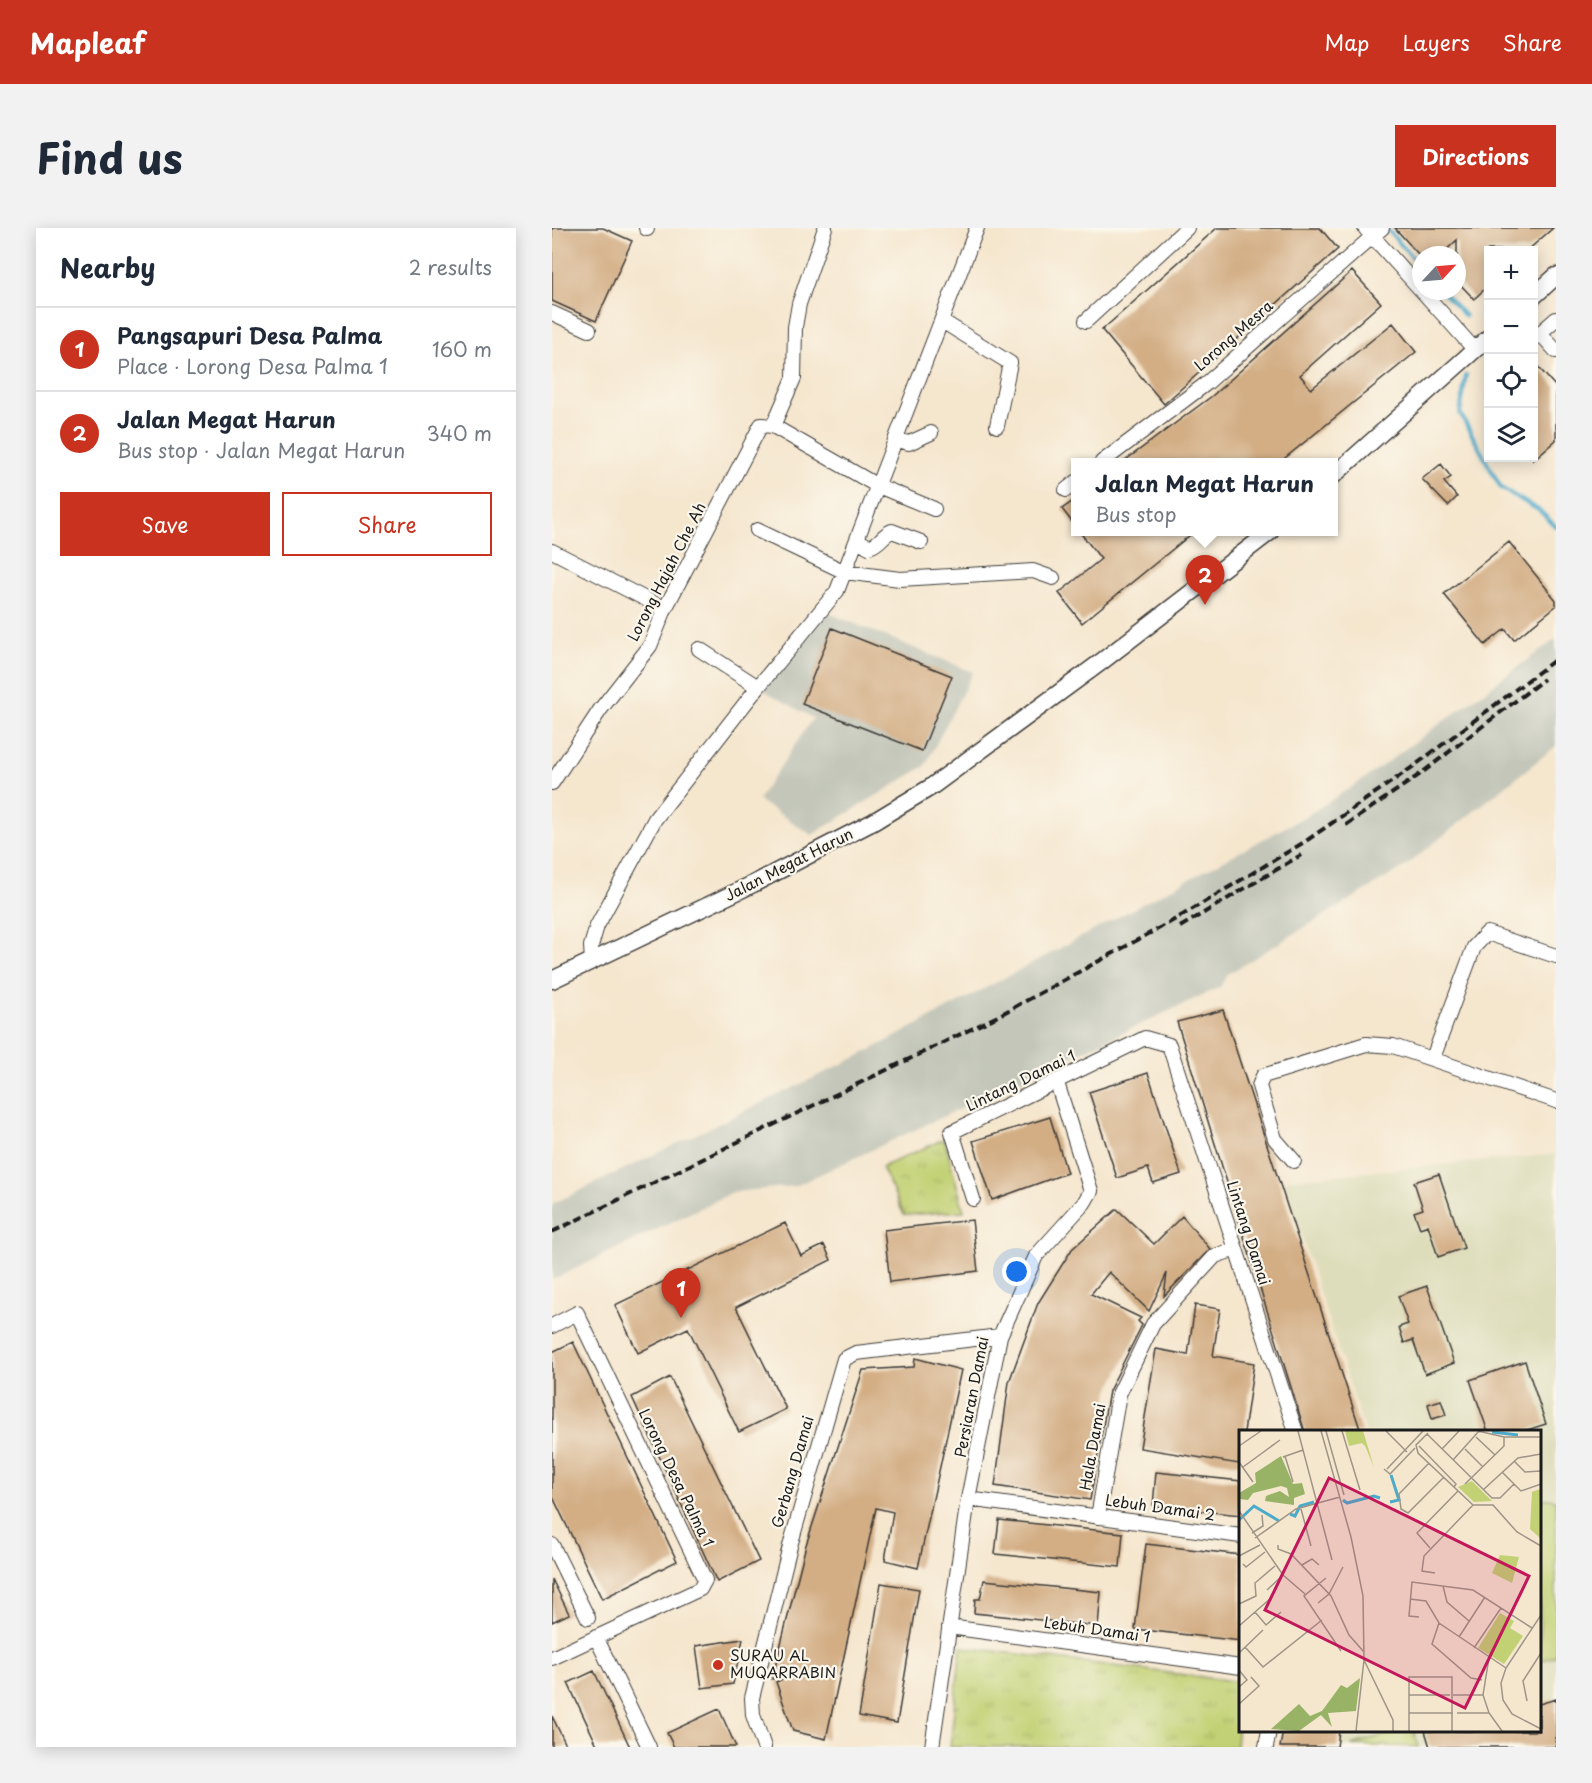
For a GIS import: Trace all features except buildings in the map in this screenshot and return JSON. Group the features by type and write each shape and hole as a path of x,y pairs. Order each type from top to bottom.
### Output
{"street":[{"path":"592,961 591,946 597,926 655,819 758,687 837,591 858,540 876,485 897,440 976,228"},
{"path":"823,229 799,304 795,327 794,378 773,426 876,485 934,509"},
{"path":"1375,230 1412,278"},
{"name":"Lorong Mesra","path":"1107,458 1207,382 1375,230"},
{"path":"1086,321 1178,231"},
{"path":"1538,292 1556,276"},
{"path":"1430,300 1475,350"},
{"path":"552,313 589,330"},
{"path":"1538,335 1556,319"},
{"path":"942,321 1010,363 997,426"},
{"path":"1538,337 1556,351"},
{"path":"1338,471 1484,342"},
{"name":"Lorong Hajah Che Ah","path":"552,783 600,710 650,646 665,609 735,477 757,429 761,425 773,426"},
{"path":"897,440 909,443 931,433"},
{"path":"757,530 845,572 900,579 1032,571 1053,578"},
{"path":"858,540 869,547 877,545 886,534 892,531 921,542"},
{"name":"Jalan Megat Harun","path":"552,980 753,884 873,822 931,787 1101,662 1264,536"},
{"path":"552,551 665,609"},
{"path":"699,649 758,687"},
{"path":"1433,1058 1474,947 1487,933 1556,956"},
{"name":"Lintang Damai 1","path":"973,1199 952,1132 1145,1038 1169,1045"},
{"path":"1294,1161 1275,1138 1259,1086 1263,1076 1366,1044 1393,1046 1433,1058 1556,1101"},
{"name":"Lintang Damai","path":"1169,1045 1295,1430"},
{"name":"Persiaran Damai","path":"932,1747 968,1499 1000,1336 1036,1256 1084,1203 1090,1191 1056,1083"},
{"name":"Hala Damai","path":"1098,1517 1119,1394 1153,1324 1215,1256 1236,1249"},
{"name":"Lorong Desa Palma 1","path":"552,1326 577,1313 705,1574 704,1585 700,1589 596,1637"},
{"name":"Gerbang Damai","path":"764,1747 753,1715 752,1698 790,1546 844,1359 856,1353 1000,1336"},
{"name":"Lebuh Damai 2","path":"968,1499 1239,1536"},
{"path":"552,1545 588,1618"},
{"name":"Lebuh Damai 1","path":"949,1627 1239,1667"},
{"path":"552,1658 596,1637 649,1747"},
{"path":"1266,1747 1269,1732"}],"shaded area":[{"path":"826,612 973,672 925,766 812,835 758,800 813,718 763,690"},
{"path":"1556,639 1556,746 1404,867 1228,974 1220,987 795,1186 733,1192 552,1280 552,1204 863,1054 1308,815 1364,779"},
{"path":"1556,1154 1556,1747 1341,1747 1344,1732 1541,1732 1541,1430 1364,1430 1283,1180"}],"green space":[{"path":"944,1139 964,1211 904,1215 882,1167"},
{"path":"1541,1498 1556,1500 1556,1656 1541,1661"},
{"path":"961,1647 1239,1682 1236,1747 950,1747"},
{"path":"1394,1732 1414,1732 1419,1747 1351,1745"}],"waterway":[{"path":"1386,228 1412,257"},
{"path":"1450,300 1465,316"},
{"path":"1466,375 1460,413 1501,488 1540,511 1556,527"}],"railway":[{"path":"552,1232 998,1016 1176,919 1306,841 1414,766 1556,659"},
{"path":"1346,825 1419,775 1544,679"},
{"path":"1180,927 1301,855"}],"place":[{"name":"Jalan Megat Harun","path":"1205,605"},
{"name":"Pangsapuri Desa Palma","path":"681,1318"},
{"name":"SURAU AL MUQARRABIN","path":"718,1665"}]}
